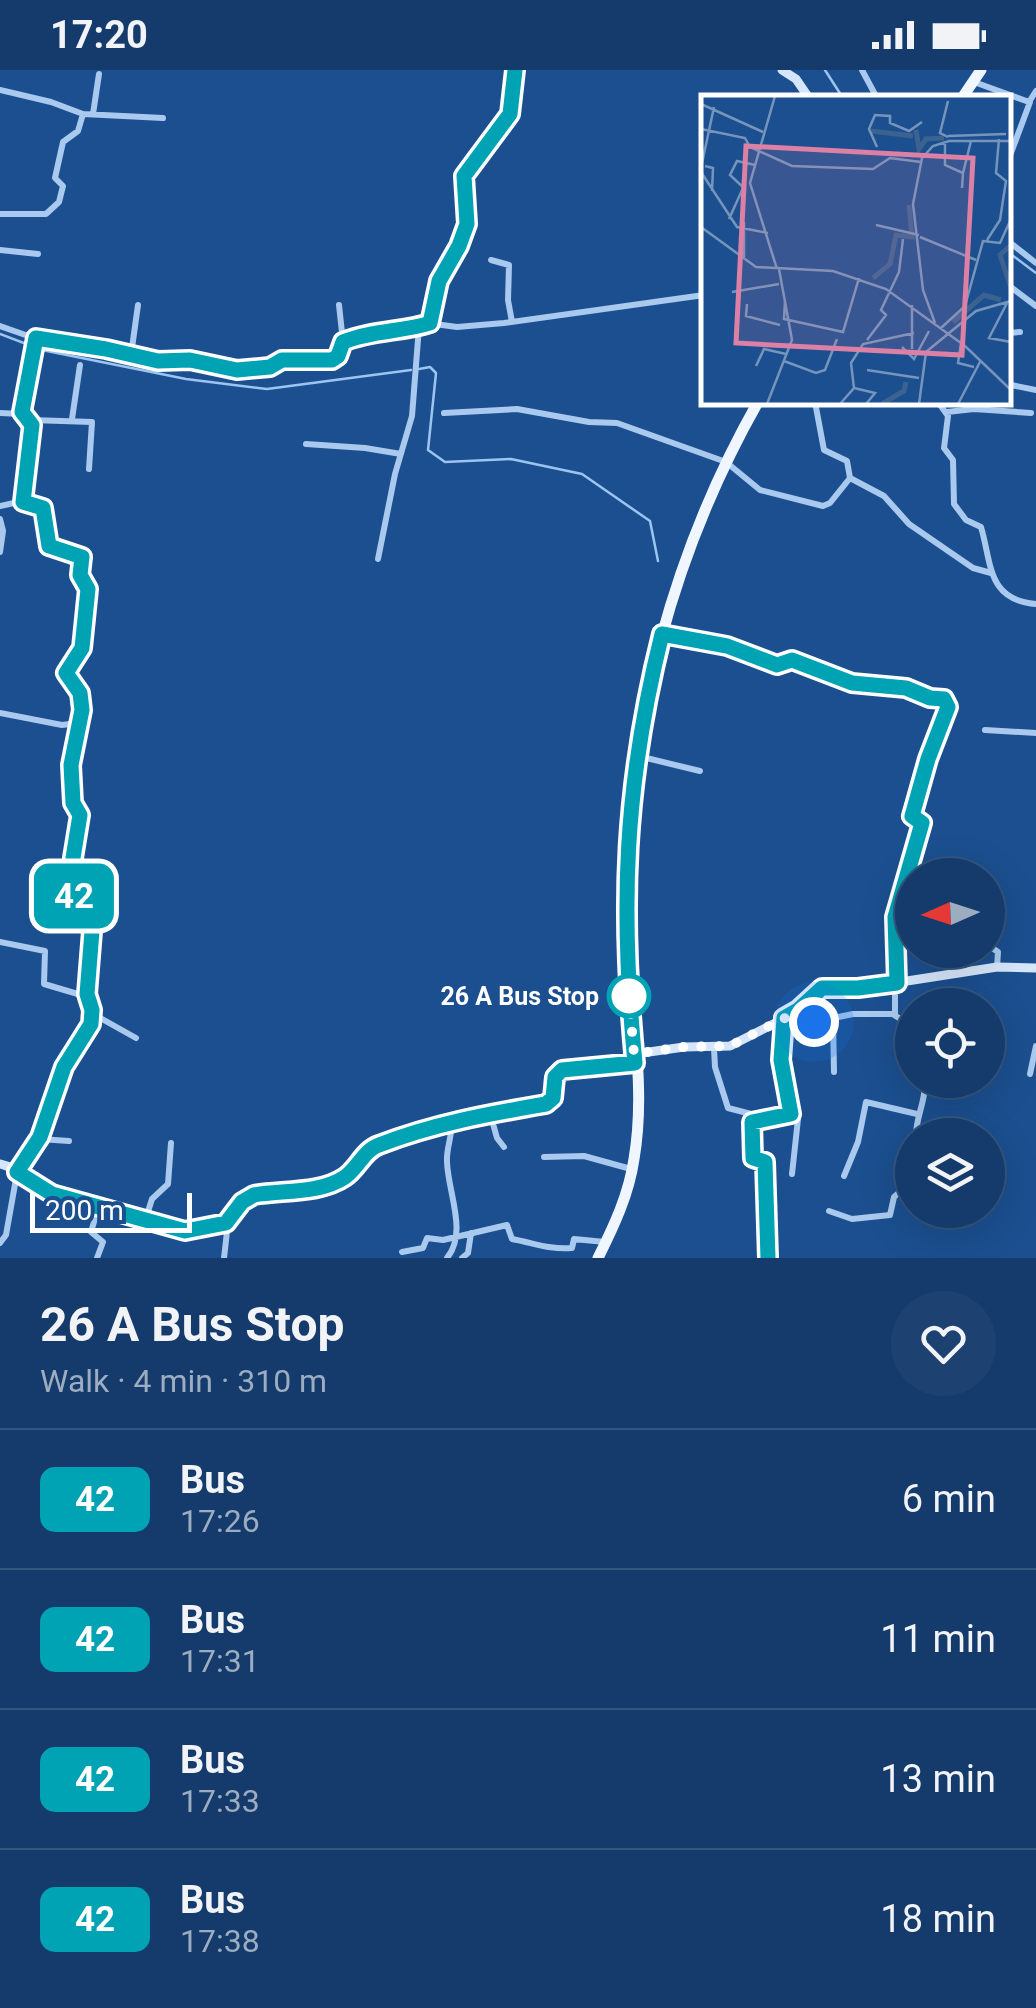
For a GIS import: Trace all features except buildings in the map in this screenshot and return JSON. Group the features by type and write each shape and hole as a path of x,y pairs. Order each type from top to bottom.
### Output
{"main road":[{"path":"964,95 981,70"},
{"path":"598,1258 625,1198 638,1123 624,896 637,756 662,634 682,568 726,462 756,405"}],"street":[{"path":"430,323 439,281 467,224 464,176 510,114 515,70"},
{"path":"782,70 796,79 807,95"},
{"path":"862,70 875,95"},
{"path":"94,114 99,74"},
{"path":"973,82 1010,95"},
{"path":"0,90 84,114 163,118"},
{"path":"1011,153 1036,91"},
{"path":"1011,95 1030,102"},
{"path":"0,214 46,214 59,202 64,186 54,178 62,147 65,139 78,131 84,114"},
{"path":"1011,243 1036,262"},
{"path":"0,250 38,254"},
{"path":"491,260 509,264 512,322"},
{"path":"1011,287 1036,306"},
{"path":"343,342 372,332 419,328 430,323 457,327 512,322 701,295"},
{"path":"131,355 138,305"},
{"path":"0,326 36,338 158,361 190,360 234,370 256,370 282,360 332,360 338,356 343,342 340,305"},
{"path":"378,559 412,416 419,328"},
{"path":"1011,332 1020,332"},
{"path":"22,414 36,338"},
{"path":"72,420 80,365"},
{"path":"1011,386 1036,390"},
{"path":"816,405 824,450 847,461 850,478"},
{"path":"941,405 947,412 944,448 954,462 953,502 966,520 982,527 991,573 1010,597 1036,604"},
{"path":"444,414 517,409 589,422 613,422 726,462 740,478 760,490 825,506 850,478"},
{"path":"947,412 976,409 1030,413"},
{"path":"0,413 22,414 31,420 93,423 90,468"},
{"path":"23,501 31,420"},
{"path":"306,444 401,454"},
{"path":"850,478 884,496 909,524 973,568 991,573"},
{"path":"0,506 23,501 43,508 49,546 73,552 83,561 80,575 88,589 82,648 66,673 80,695 82,710 71,767 73,803 80,815 72,892 94,906 88,997 93,1014 86,1035 64,1067 38,1139 17,1172 6,1236 0,1243"},
{"path":"0,519 0,552"},
{"path":"662,634 727,646 777,665 792,660 852,683 909,689 925,697 946,700 947,710 912,816 922,823 895,917 894,1015 872,1012 809,1021 795,1013"},
{"path":"0,712 62,726 78,723"},
{"path":"985,730 1036,732"},
{"path":"637,756 700,771"},
{"path":"0,942 44,950 44,984 88,997"},
{"path":"1005,967 1036,968"},
{"path":"224,1258 228,1222 250,1196 335,1183 354,1171 376,1145 451,1121 550,1102 555,1077 562,1070 684,1047 734,1045 795,1013 822,988 858,988 992,968"},
{"path":"93,1014 136,1038"},
{"path":"784,1018 781,1060 791,1114 798,1119 792,1174"},
{"path":"832,1018 834,1072"},
{"path":"1030,1074 1036,1046"},
{"path":"714,1048 715,1067 728,1108 750,1114 753,1158 765,1162 768,1258"},
{"path":"917,1118 923,1098"},
{"path":"844,1176 858,1142 866,1102 917,1114"},
{"path":"490,1113 496,1138 504,1147"},
{"path":"752,1122 791,1114"},
{"path":"447,1258 457,1244 446,1161 451,1121"},
{"path":"38,1139 69,1141"},
{"path":"145,1220 152,1199 168,1184 171,1143"},
{"path":"544,1157 584,1156 632,1170"},
{"path":"0,1164 52,1194 185,1231 228,1222"},
{"path":"829,1211 847,1218 890,1215 895,1196"},
{"path":"97,1258 103,1242 91,1232 99,1206"},
{"path":"402,1252 423,1248 427,1238 443,1240 508,1226 512,1239 534,1242 547,1254 572,1248 574,1239 606,1242"},
{"path":"462,1258 468,1253 472,1231"}],"waterway":[{"path":"825,70 841,95"},
{"path":"1011,254 1036,273"},
{"path":"0,334 42,350 186,379 267,389 411,370"},
{"path":"419,369 430,367 436,373 428,450 445,462 511,459 582,474 650,521 658,561"}],"bus line":[{"name":"42","path":"515,70 510,114 464,176 467,224 439,281 430,323 355,337 343,342 338,356 332,360 282,360 256,370 234,370 190,360 158,361 36,338 22,412 32,425 23,502 43,508 49,546 82,557 80,575 88,589 82,648 66,673 80,693 82,710 71,765 73,803 80,811 72,892 94,906 87,994 93,1014 86,1035 64,1067 40,1137 17,1172 52,1194 170,1228 198,1231 229,1222 242,1202 254,1195 335,1183 354,1171 376,1145 400,1140 426,1126 546,1104 552,1101 555,1077 562,1070 635,1063 624,896 634,769 662,634 727,646 777,665 792,660 852,683 909,689 944,699 948,707 912,816 922,823 895,917 897,983 858,988 826,986 784,1018 780,1053 791,1114 752,1122 753,1158 765,1162 768,1258"}],"place":[{"name":"26 A Bus Stop","path":"629,996"}],"route":[{"path":"629,996 634,1054 730,1046 795,1013 814,1022"}]}
